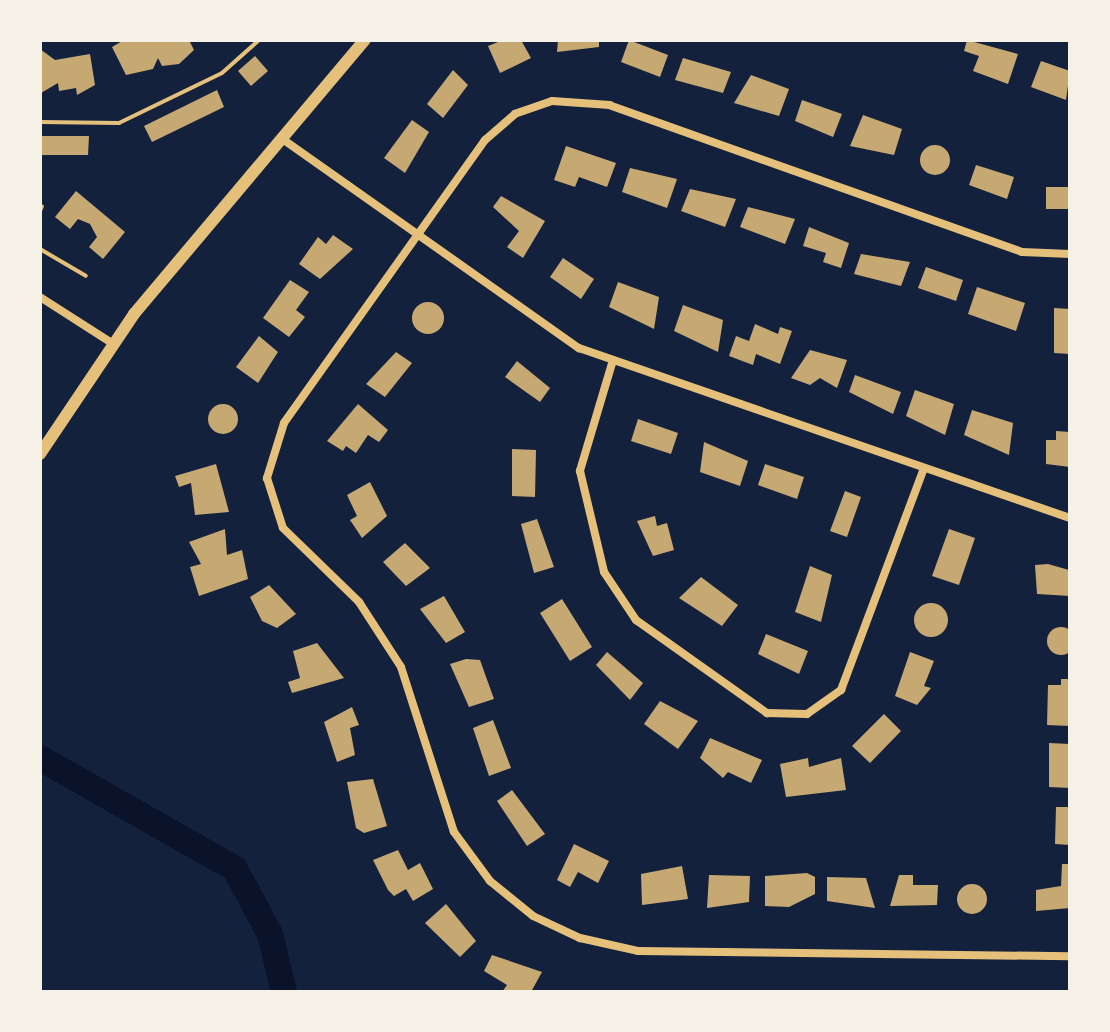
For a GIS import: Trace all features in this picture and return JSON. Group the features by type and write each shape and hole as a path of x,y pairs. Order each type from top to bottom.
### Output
{"main road":[{"path":"40,454 112,343 365,40"}],"street":[{"path":"1070,254 1022,252 610,105 572,99 533,106 499,126 279,431 269,492 283,528 359,602 388,645 414,698 441,802 490,881 554,928 638,951 1070,956"},
{"path":"281,138 564,339 613,360 923,471 1070,518"},
{"path":"40,297 112,343"},
{"path":"613,360 580,471 604,572 636,620 767,713 807,714 841,690 923,471"}],"lane":[{"path":"40,122 119,123 222,73 259,40"},
{"path":"40,249 86,276"}],"building":[{"path":"124,40 189,40 194,50 179,64 162,66 158,58 153,69 126,75 112,47"},
{"path":"503,40 521,40 531,58 500,73 488,46"},
{"path":"558,40 599,40 599,47 557,52"},
{"path":"629,40 668,55 660,77 621,62"},
{"path":"967,40 1018,54 1008,84 973,71 979,56 964,51"},
{"path":"40,49 55,60 90,54 95,85 77,95 76,88 59,91 58,83 41,93"},
{"path":"255,56 268,71 251,86 238,71"},
{"path":"683,58 731,72 723,93 675,80"},
{"path":"1041,61 1070,71 1066,100 1031,87"},
{"path":"453,70 468,85 443,118 427,104"},
{"path":"751,75 789,89 779,116 734,103"},
{"path":"217,90 224,107 152,142 144,126"},
{"path":"802,100 842,114 833,137 795,121"},
{"path":"863,115 902,129 894,155 850,146"},
{"path":"412,120 429,132 405,173 384,158"},
{"path":"40,136 89,136 88,155 40,155"},
{"path":"935,145 946,149 950,160 946,171 935,175 924,171 920,160 924,149"},
{"path":"566,146 616,163 607,187 579,177 575,187 554,180"},
{"path":"976,165 1014,177 1007,199 969,185"},
{"path":"630,168 677,179 667,208 622,192"},
{"path":"1046,187 1070,187 1070,209 1046,209"},
{"path":"690,189 736,199 725,227 681,211"},
{"path":"76,191 125,232 103,259 89,247 97,237 90,224 78,219 70,229 55,217"},
{"path":"501,196 545,221 523,258 507,247 519,231 493,207"},
{"path":"748,207 795,219 785,244 740,227"},
{"path":"809,227 849,243 841,268 823,262 826,253 803,246"},
{"path":"333,235 353,249 320,279 299,264 318,237 326,244"},
{"path":"861,254 910,262 901,286 854,274"},
{"path":"563,258 594,279 581,299 550,277"},
{"path":"926,267 963,280 956,301 918,288"},
{"path":"290,280 309,292 296,310 305,317 289,337 263,318"},
{"path":"618,282 659,297 654,329 609,307"},
{"path":"977,287 1025,303 1016,331 968,314"},
{"path":"428,302 439,307 444,318 439,329 428,334 417,329 412,318 417,307"},
{"path":"683,305 723,320 718,352 674,331"},
{"path":"1054,308 1070,309 1070,354 1054,353"},
{"path":"755,324 778,334 780,327 792,331 780,364 756,354 753,365 729,356 736,336 749,341"},
{"path":"259,336 278,352 258,383 236,367"},
{"path":"810,350 847,360 837,388 820,378 810,385 791,378"},
{"path":"396,352 412,363 385,397 366,384"},
{"path":"517,361 550,388 540,402 505,377"},
{"path":"855,375 901,392 893,414 849,392"},
{"path":"915,390 954,404 945,435 906,416"},
{"path":"223,404 234,408 238,419 234,430 223,434 212,430 208,419 212,408"},
{"path":"358,404 388,430 379,442 368,435 356,453 346,446 343,451 327,441"},
{"path":"972,410 1013,423 1009,455 964,435"},
{"path":"638,419 678,433 671,454 631,441"},
{"path":"1056,431 1070,432 1070,467 1046,464 1046,440 1056,440"},
{"path":"704,442 748,461 740,486 700,472"},
{"path":"512,449 536,450 535,497 512,496"},
{"path":"216,464 229,512 195,515 191,483 179,487 175,476"},
{"path":"765,464 804,477 797,499 758,485"},
{"path":"370,482 387,516 362,538 350,520 357,516 347,495"},
{"path":"845,491 861,497 847,537 830,531"},
{"path":"655,516 657,526 667,523 674,550 653,556 637,521"},
{"path":"537,519 554,567 534,573 521,524"},
{"path":"225,529 227,555 242,550 248,579 199,596 190,567 201,564 189,542"},
{"path":"949,529 975,538 959,585 932,576"},
{"path":"405,543 430,568 406,586 383,562"},
{"path":"1048,564 1069,570 1070,596 1037,594 1035,565"},
{"path":"810,566 832,575 821,622 795,612"},
{"path":"701,577 738,605 722,626 679,598"},
{"path":"269,585 296,614 277,628 262,621 250,597"},
{"path":"444,596 465,632 446,643 420,609"},
{"path":"562,599 592,647 570,661 540,613"},
{"path":"931,603 943,608 948,620 943,632 931,637 919,632 914,620 919,608"},
{"path":"1061,627 1071,631 1075,641 1071,651 1061,655 1051,651 1047,641 1051,631"},
{"path":"766,634 808,651 799,674 758,654"},
{"path":"317,643 344,678 292,693 288,682 300,678 293,651"},
{"path":"607,652 643,683 630,700 596,665"},
{"path":"910,652 934,661 924,686 931,688 917,705 895,696"},
{"path":"466,659 480,660 494,699 469,707 450,664"},
{"path":"1061,679 1070,679 1070,726 1047,725 1048,685 1061,685"},
{"path":"660,701 698,721 678,749 644,724"},
{"path":"352,707 359,725 350,728 355,755 337,762 324,722"},
{"path":"884,714 901,731 870,763 852,746"},
{"path":"493,720 511,768 489,776 473,728"},
{"path":"710,738 762,760 751,783 728,772 723,778 700,758"},
{"path":"1049,743 1070,744 1070,788 1049,787"},
{"path":"808,758 809,767 841,758 846,790 786,797 780,764"},
{"path":"373,779 387,826 364,833 356,828 347,782"},
{"path":"512,790 545,834 527,846 497,801"},
{"path":"1056,807 1070,807 1070,845 1055,844"},
{"path":"574,844 609,861 598,883 578,872 570,887 557,880"},
{"path":"398,850 408,870 420,863 433,889 413,901 406,889 394,896 388,890 373,860"},
{"path":"1062,864 1070,864 1070,908 1036,911 1036,890 1061,886"},
{"path":"682,866 688,899 642,905 641,874"},
{"path":"807,873 815,877 815,894 789,907 765,906 765,876"},
{"path":"709,875 750,876 749,902 707,908"},
{"path":"899,875 913,875 913,885 938,885 937,905 890,906"},
{"path":"827,877 866,878 875,908 827,901"},
{"path":"972,884 983,888 987,899 983,910 972,914 961,910 957,899 961,888"},
{"path":"446,904 476,941 460,957 425,923"},
{"path":"492,955 542,972 531,992 502,992 507,985 484,971"}],"waterway":[{"path":"40,758 235,869 270,934 284,992"}]}
